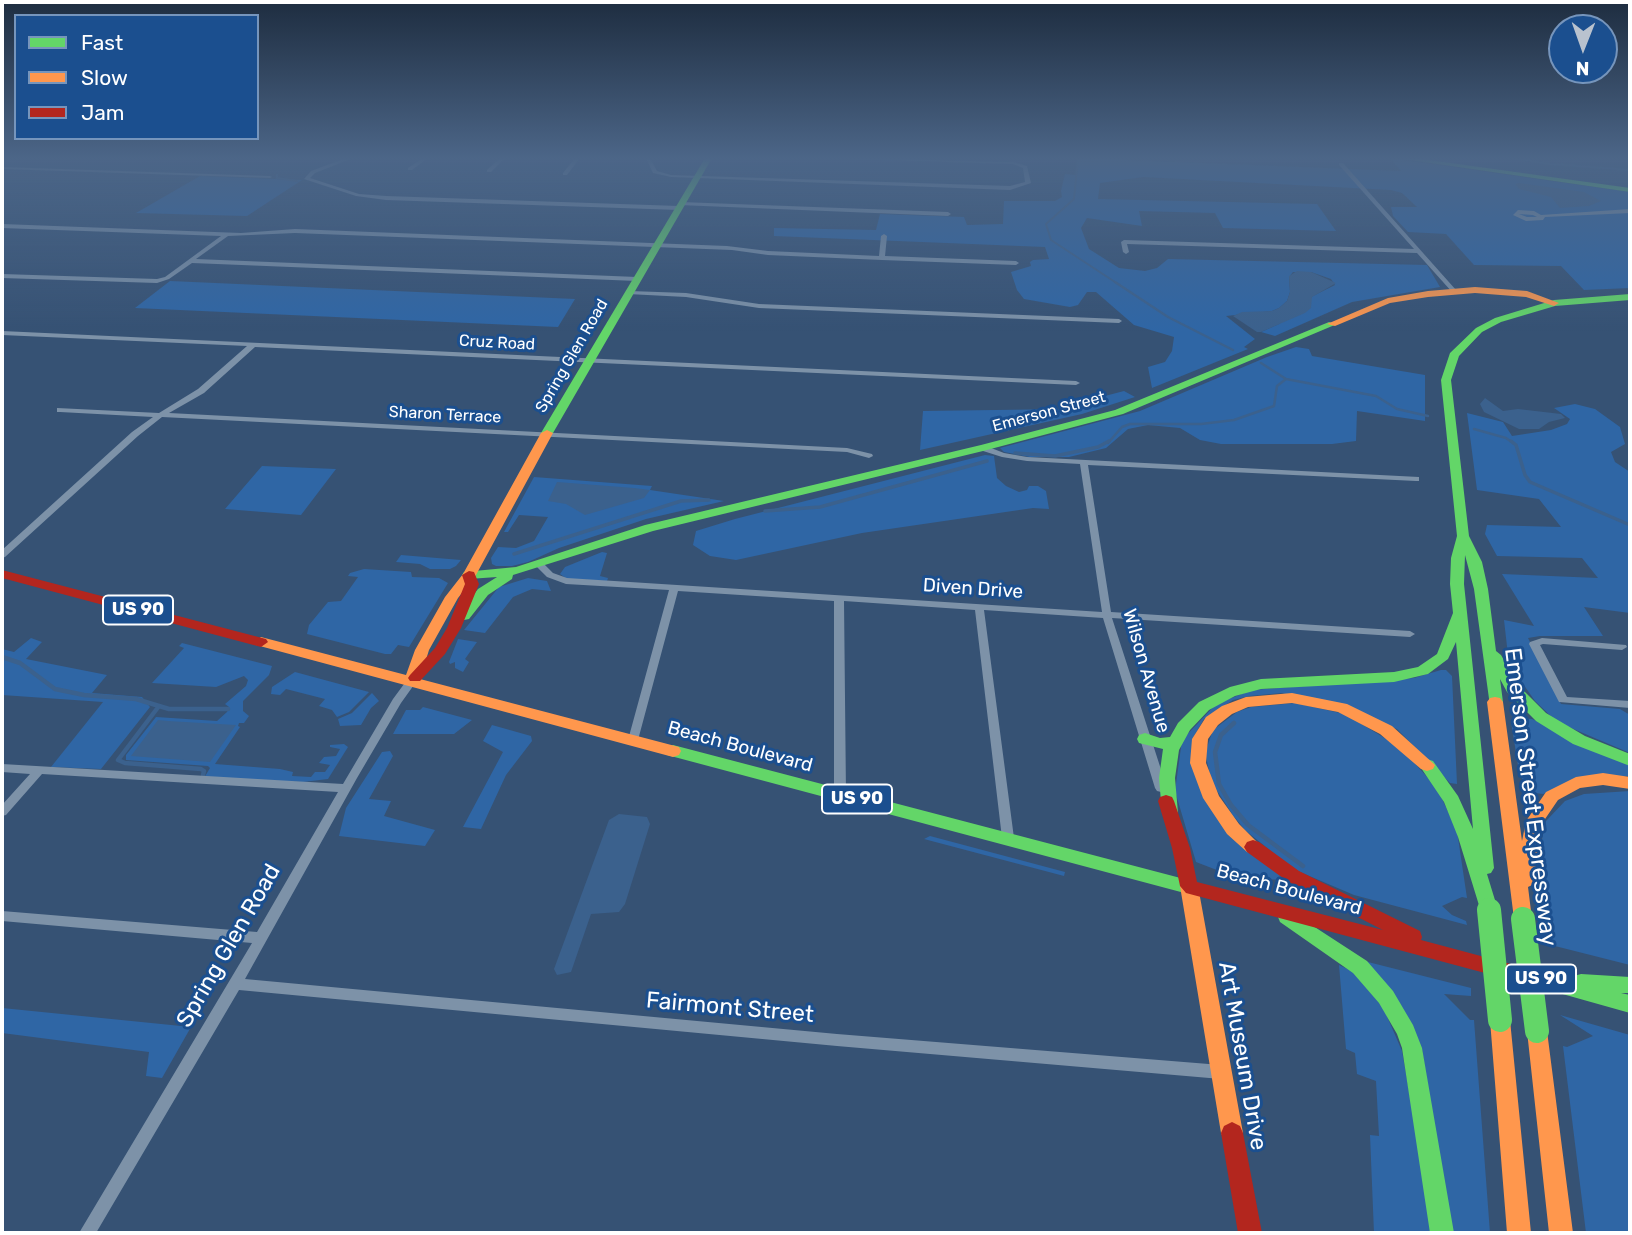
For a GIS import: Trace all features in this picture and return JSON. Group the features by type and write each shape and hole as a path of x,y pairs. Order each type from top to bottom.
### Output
{"main road":[{"name":"Spring Glen Road","path":"411,682 422,650 452,597 469,575 547,434 674,216"},
{"name":"Emerson Street","path":"469,575 517,571 649,528 983,448 1141,404 1378,304 1401,298 1454,291 1507,291 1554,303 1630,297"},
{"name":"Emerson Street Expressway","path":"1519,1233 1460,613 1457,570 1463,536 1447,392 1448,367 1462,344 1479,330 1498,320 1554,303"},
{"name":"Emerson Street Expressway","path":"1463,536 1477,568 1487,639 1561,1233"},
{"path":"454,628 483,592 517,571"},
{"name":"Beach Boulevard","path":"2,574 1630,1004"},
{"name":"Spring Glen Road","path":"411,682 440,651 454,628 472,584 469,575"},
{"path":"1170,813 1167,769 1175,742 1200,709 1221,696 1242,688 1282,681 1401,676 1428,669 1446,651 1460,613"},
{"path":"1487,639 1507,680 1532,710 1579,740 1630,760"},
{"path":"1451,955 1312,888 1272,863 1248,842 1221,813 1201,777 1198,750 1202,734 1208,725 1221,713 1240,704 1283,698 1342,708 1378,724 1424,761 1446,791 1467,837 1489,910"},
{"path":"1145,739 1160,744 1175,742"},
{"path":"1523,919 1529,846 1535,821 1552,796 1576,783 1603,779 1630,783"},
{"name":"Wilson Avenue","path":"1164,794 1189,886"},
{"name":"Art Museum Drive","path":"1189,886 1250,1233"},
{"path":"1272,908 1360,967 1398,1013 1412,1048 1442,1233"},
{"path":"1543,979 1630,985"}],"street":[{"path":"1387,216 1454,291"},
{"path":"1543,216 1549,216"},
{"path":"2,226 227,234 295,231 1016,263"},
{"path":"2,276 153,282 167,278 227,234"},
{"path":"882,257 884,236"},
{"path":"1126,252 1124,242 1418,251"},
{"path":"191,261 634,286 746,306 1119,321"},
{"name":"Cruz Road","path":"2,333 1076,383"},
{"path":"2,555 118,449 159,416 198,393 253,345"},
{"name":"Sharon Terrace","path":"60,410 847,450 869,456"},
{"path":"983,448 1002,455 1027,459 1416,479"},
{"name":"Wilson Avenue","path":"1084,463 1107,614 1164,794"},
{"name":"Diven Drive","path":"540,565 550,575 566,581 1410,634"},
{"path":"633,740 674,588"},
{"path":"839,598 840,795"},
{"path":"979,607 1008,838"},
{"path":"1622,647 1535,642 1563,701 1630,705"},
{"name":"Spring Glen Road","path":"87,1233 235,984 345,788 411,682"},
{"path":"2,768 345,788"},
{"path":"2,812 39,771"},
{"path":"2,916 261,938"},
{"name":"Fairmont Street","path":"235,984 837,1041 1222,1072"}],"shaded area":[{"path":"880,216 964,217 967,225 1003,224 1003,216 1140,216 1142,226 1087,218 1081,228 1089,249 1119,268 1145,271 1157,268 1168,259 1427,265 1440,287 1352,302 1275,336 1261,332 1279,324 1311,297 1335,285 1331,279 1311,272 1293,272 1289,277 1290,292 1287,301 1279,308 1226,316 1255,339 1244,347 1248,349 1152,388 1148,367 1165,362 1172,351 1174,337 1134,325 1096,292 1087,292 1078,305 1070,307 1024,299 1017,290 1011,272 1031,266 1030,262 1033,260 1049,259 1045,247 774,236 774,228 876,230"},
{"path":"1216,216 1325,216 1336,231 1223,228"},
{"path":"1393,216 1630,216 1630,288 1584,290 1561,266 1474,265 1446,234 1408,232"},
{"path":"1297,271 1311,272 1336,283 1312,297 1311,308 1305,313 1261,332 1233,316 1242,312 1272,311 1279,308 1287,301 1290,292 1289,276"},
{"path":"170,281 575,299 558,327 135,308"},
{"path":"1296,347 1309,349 1312,356 1425,375 1425,421 1357,411 1356,441 1332,444 1221,444 1200,440 1180,428 1148,425 1128,429 1106,448 1069,457 1030,457 1004,452 1000,448 1140,411"},
{"path":"1124,391 1135,397 1082,414 920,450 923,411 1067,409 1074,404"},
{"path":"1485,398 1503,411 1518,409 1561,414 1565,418 1549,422 1539,429 1519,429 1484,412 1480,404"},
{"path":"1575,404 1595,409 1620,427 1625,444 1611,452 1615,462 1630,472 1630,613 1584,607 1603,636 1528,638 1561,704 1620,709 1630,715 1630,753 1557,722 1535,701 1509,664 1504,620 1534,626 1502,574 1598,578 1582,558 1497,556 1485,534 1487,525 1561,527 1539,499 1477,490 1467,413 1503,422 1512,436 1551,430 1567,424 1570,419 1554,408"},
{"path":"985,455 994,456 997,478 1006,486 1019,492 1027,490 1029,486 1038,486 1046,491 1049,509 1033,508 862,533 736,560 710,556 693,545 696,531"},
{"path":"262,466 336,469 301,515 225,509"},
{"path":"534,477 652,486 650,490 724,501 646,519 559,548 528,562 496,566 492,564 491,558 498,547 516,548 534,541 548,517 519,515 508,532 504,532"},
{"path":"557,482 650,490 644,498 585,515 566,504 548,501"},
{"path":"602,552 607,553 600,576 608,578 607,581 567,579 560,574 565,567"},
{"path":"401,555 461,560 450,569 430,569 420,564 396,562"},
{"path":"364,569 411,572 412,577 439,578 448,583 409,647 398,645 391,654 385,654 307,634 309,625 328,602 341,601 358,577 348,576 350,573"},
{"path":"528,578 547,581 551,591 532,589 513,597 485,633 464,630 499,587"},
{"path":"31,638 42,642 26,659 107,675 92,693 142,697 150,707 101,769 51,767 103,702 2,695 2,649 14,652"},
{"path":"458,639 477,642 465,659 469,662 463,672 455,668 455,662 449,662"},
{"path":"182,643 272,666 269,675 243,701 243,711 249,716 244,723 239,723 240,727 215,764 280,769 293,772 292,776 311,777 315,772 325,772 330,765 319,763 324,757 336,756 340,749 330,745 344,744 348,747 328,779 303,782 204,778 210,768 208,766 126,760 126,755 156,717 217,721 227,712 229,707 225,704 246,686 248,680 244,676 216,687 152,683 184,648 179,646"},
{"path":"1446,670 1452,676 1457,784 1450,783 1397,729 1282,693 1233,700 1204,719 1193,738 1191,764 1286,880 1259,879 1236,872 1222,872 1196,862 1175,791 1182,740 1216,704 1252,690 1414,678"},
{"path":"295,672 369,692 349,712 337,717 332,710 319,706 325,699 286,689 280,695 271,694 272,687"},
{"path":"372,693 379,701 371,708 361,725 340,726 338,719 352,713"},
{"path":"1295,703 1345,714 1401,748 1437,788 1457,831 1467,898 1462,897 1442,906 1452,915 1466,921 1467,925 1354,895 1293,869 1240,826 1212,783 1205,753 1213,730 1237,712 1251,707"},
{"path":"423,707 472,720 454,734 393,734 406,710 420,710"},
{"path":"1520,718 1532,719 1630,763 1630,776 1606,776 1543,794 1535,793 1526,787 1519,772 1511,721"},
{"path":"158,720 236,725 210,762 131,756"},
{"path":"492,725 531,736 532,741 506,775 481,829 463,827 503,752 483,741"},
{"path":"390,751 393,756 369,799 391,801 384,816 435,830 425,846 339,836 346,808 382,752"},
{"path":"1630,791 1630,965 1551,945 1538,857 1546,821 1565,801 1584,794"},
{"path":"619,814 647,817 650,824 625,904 619,912 591,914 571,972 557,975 554,969 609,820"},
{"path":"930,836 1065,872 1064,876 924,839"},
{"path":"1364,961 1471,988 1471,996 1444,994 1470,1020 1474,1020 1490,1233 1452,1233 1422,1050"},
{"path":"1339,965 1352,971 1383,1007 1402,1051 1434,1233 1374,1233 1370,1135 1379,1136 1376,1081 1357,1074 1355,1053 1346,1049"},
{"path":"2,1008 191,1027 162,1078 146,1076 149,1052 2,1033"},
{"path":"1560,1015 1630,1035 1630,1233 1586,1233 1563,1046 1567,1047 1593,1036"}],"waterway":[{"path":"1055,216 1046,224 1051,240 1118,284"},
{"path":"1115,282 1168,317 1233,350"},
{"path":"1261,363 1286,379"},
{"path":"1108,443 1122,427 1130,424 1201,424 1234,420 1274,406 1277,386 1286,379"},
{"path":"1286,379 1376,396 1397,409 1428,416"},
{"path":"1474,429 1506,438 1513,443"},
{"path":"1015,453 1055,456 1098,447 1109,441"},
{"path":"1511,441 1516,445 1525,475 1530,482 1630,525"},
{"path":"765,511 820,507 987,461"},
{"path":"514,554 681,501 709,500"},
{"path":"2,657 20,663 55,689 84,695 136,699 169,709 228,709"},
{"path":"159,706 118,760 125,763 201,769 204,771 203,775"},
{"path":"1234,723 1221,735 1215,752 1219,784 1231,805 1248,825 1303,866"}],"traffic: fast":[{"path":"547,433 675,216"},
{"path":"1554,303 1630,297"},
{"path":"1495,702 1481,589 1475,562 1463,536 1446,380 1454,355 1479,330 1498,320 1554,303"},
{"path":"469,575 517,571 649,528 983,448 1119,412 1332,324"},
{"path":"1463,536 1458,558 1457,584 1485,868"},
{"path":"464,616 483,592 507,576"},
{"path":"1170,813 1167,778 1171,750 1184,727 1204,706 1230,692 1261,684 1394,677 1423,671 1443,656 1460,613"},
{"path":"1494,655 1512,688 1541,717 1579,740 1630,760"},
{"path":"1145,739 1160,744 1175,742"},
{"path":"673,751 1192,888"},
{"path":"1427,765 1452,800 1467,837 1489,910"},
{"path":"1489,910 1500,1020"},
{"path":"1287,917 1360,967 1386,997 1406,1031 1412,1048 1442,1233"},
{"path":"1523,919 1537,1031"},
{"path":"1541,980 1630,1004"},
{"path":"1581,982 1630,985"}],"traffic: slow":[{"path":"1332,324 1388,301 1428,294 1475,290 1527,294 1554,303"},
{"path":"411,682 422,650 452,597 469,575 547,433"},
{"path":"261,642 673,751"},
{"path":"1253,847 1233,829 1211,798 1198,763 1200,739 1212,721 1227,710 1246,702 1292,698 1342,708 1386,730 1427,765"},
{"path":"1495,702 1523,919"},
{"path":"1526,880 1529,846 1535,821 1552,796 1576,783 1603,779 1630,783"},
{"path":"1189,886 1232,1133"},
{"path":"1500,1020 1519,1233"},
{"path":"1537,1031 1561,1233"}],"traffic: jam":[{"path":"2,574 261,642"},
{"path":"415,678 440,651 454,628 472,584 469,575"},
{"path":"1166,801 1181,848 1189,886"},
{"path":"1253,847 1293,876 1413,937"},
{"path":"1192,888 1541,980"},
{"path":"1232,1133 1250,1233"}]}
